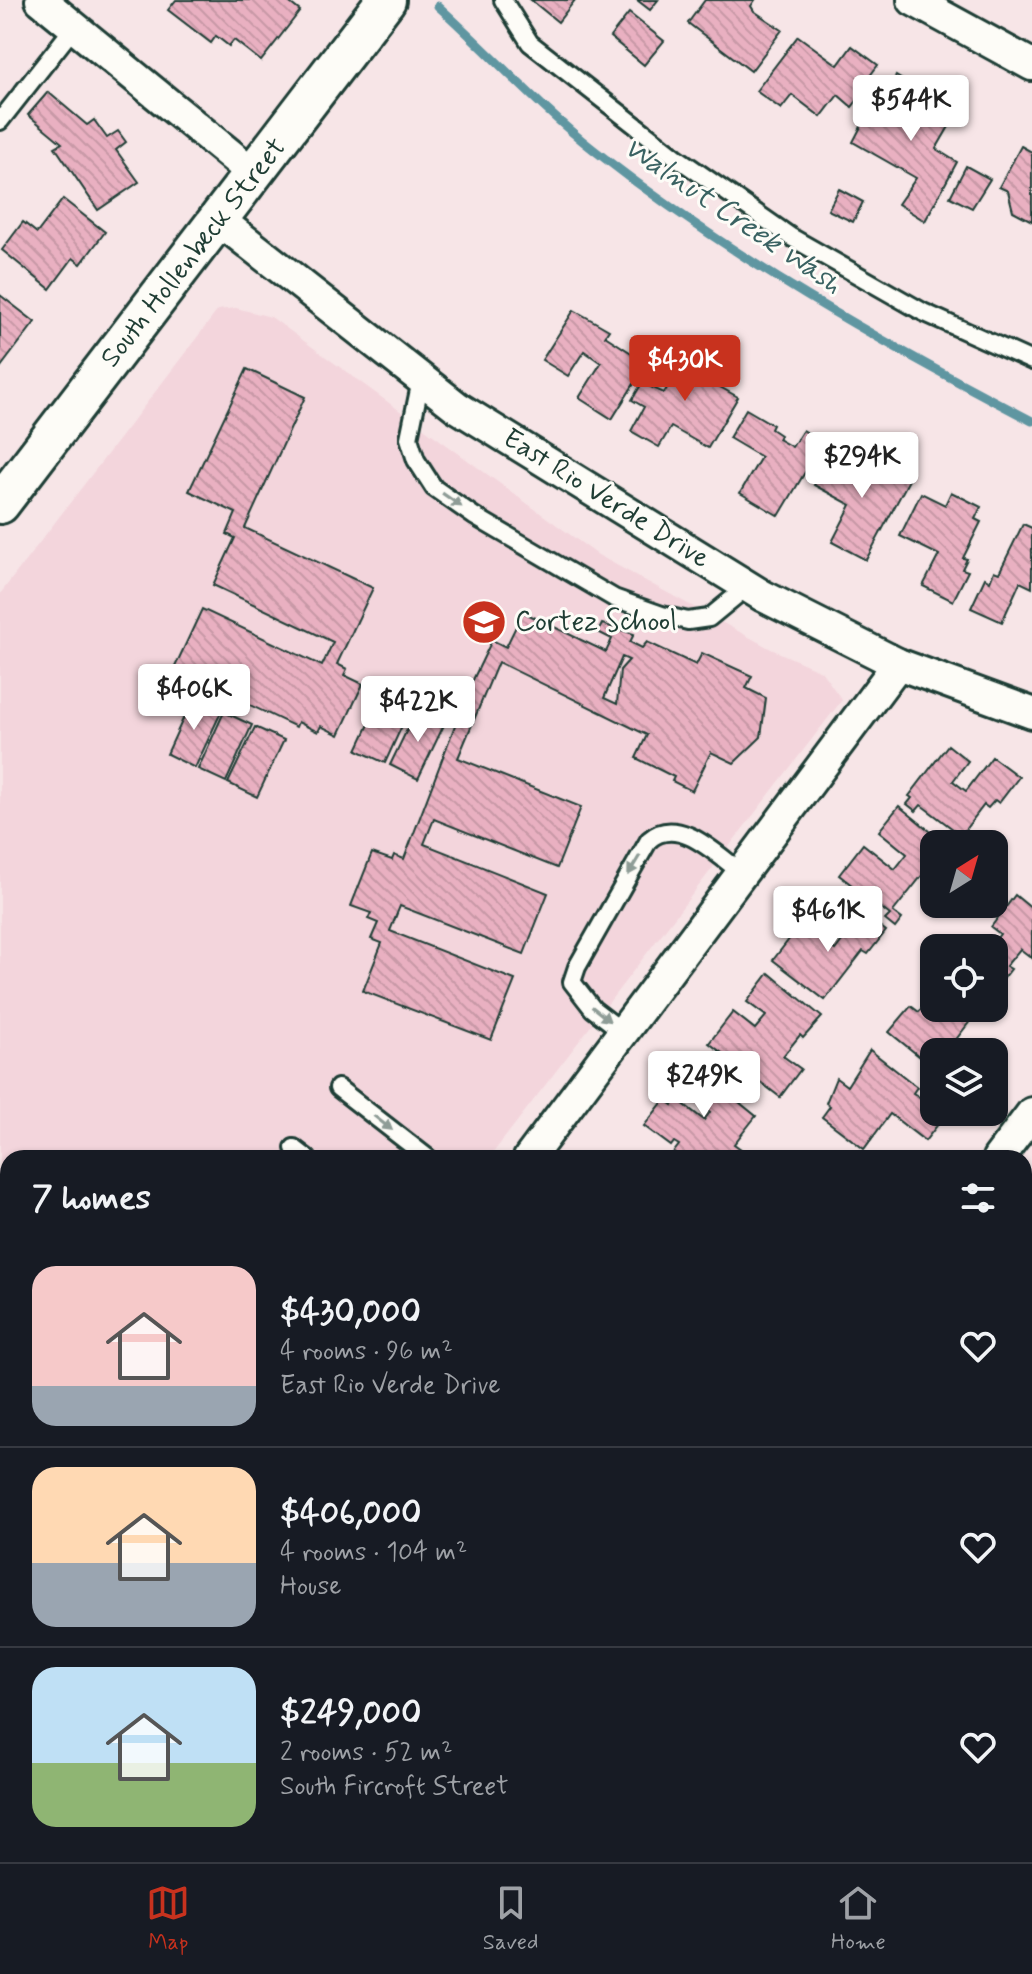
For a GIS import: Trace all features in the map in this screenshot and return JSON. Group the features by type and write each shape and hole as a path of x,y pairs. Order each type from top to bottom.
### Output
{"street":[{"path":"41,0 254,174"},
{"name":"South Hollenbeck Street","path":"0,504 386,0"},
{"path":"913,0 1032,65"},
{"name":"East Rio Verde Drive","path":"219,220 457,407 748,586 898,664 1032,713"},
{"path":"535,1150 898,664"},
{"path":"1004,1150 1032,1113"}],"lane":[{"path":"503,0 530,43 676,157 791,237 923,312 1032,361"},
{"path":"0,121 74,27"},
{"path":"421,380 409,438 416,460 434,488 474,516 614,598 662,615 688,621 709,618 748,586"},
{"path":"623,1032 593,1009 572,982 649,840 658,832 674,829 742,873"},
{"path":"338,1088 418,1150"}],"shaded area":[{"path":"236,308 271,317 598,555 771,649 821,671 842,700 495,1150 0,1150 0,594 218,310"}],"building":[{"path":"176,0 286,0 300,11 261,61 234,40 229,46 216,36 211,43 168,10"},
{"path":"531,0 575,0 558,22"},
{"path":"637,0 658,0 650,10"},
{"path":"705,0 755,0 751,6 754,11 782,30 751,71 688,23"},
{"path":"629,13 664,41 644,65 610,37"},
{"path":"798,36 838,65 852,46 878,65 863,85 867,88 852,107 838,95 821,117 792,95 781,109 756,91"},
{"path":"896,76 937,101 934,106 954,118 936,149 957,162 925,221 898,204 916,178 853,142 866,117 871,120"},
{"path":"48,92 87,125 94,120 107,138 118,131 126,142 116,150 139,182 98,210 55,147 62,143 28,115"},
{"path":"1021,146 1032,152 1032,221 1013,211 1008,191 999,187"},
{"path":"966,166 990,179 972,208 950,197"},
{"path":"839,189 863,202 853,222 828,210"},
{"path":"63,199 105,232 81,264 73,258 50,289 2,250 23,222 37,233"},
{"path":"0,295 35,322 0,368"},
{"path":"574,310 609,330 605,336 647,363 612,419 579,398 601,363 584,351 568,376 542,360"},
{"path":"694,342 717,355 704,378 738,397 708,448 671,427 659,447 631,431 644,407 632,400 642,383 664,393"},
{"path":"247,369 305,397 245,528 373,588 337,664 347,669 344,675 363,684 339,735 321,726 318,732 298,722 296,727 174,669 202,609 322,666 333,642 213,585 235,538 227,534 236,513 189,491"},
{"path":"746,409 773,425 771,429 780,435 778,439 792,447 803,430 823,442 779,516 740,493 761,457 729,438"},
{"path":"861,453 909,480 866,560 832,542 851,505 814,485 830,455 853,468"},
{"path":"951,492 981,507 975,519 981,522 963,558 967,559 962,569 968,571 953,601 923,586 939,555 900,536 921,493 945,505"},
{"path":"1023,524 1032,528 1032,588 1020,582 1002,622 971,608 985,578 990,581 994,571 999,573"},
{"path":"523,612 606,652 612,639 598,632 602,624 634,634 630,642 642,648 647,642 696,665 702,653 752,676 746,688 766,698 761,737 734,763 711,752 692,791 672,781 674,777 636,758 647,735 498,662 458,758 581,807 557,868 434,819 424,844 548,893 524,954 400,906 390,931 515,980 491,1040 363,991 382,943 371,939 378,923 368,919 371,913 351,906 372,853 392,860 394,855 404,859 470,686 492,640 506,647","holes":["622,657 629,660 620,670 617,704 604,698"]},
{"path":"383,694 411,706 385,763 357,750"},
{"path":"193,697 222,710 195,768 167,754"},
{"path":"417,709 445,723 418,779 390,765"},
{"path":"224,712 252,725 226,782 198,769"},
{"path":"255,727 284,740 257,797 228,783"},
{"path":"948,745 968,761 953,781 966,791 992,757 1019,777 999,803 995,800 988,808 984,805 965,830 954,830 921,805 916,811 907,804 912,798 909,796"},
{"path":"899,806 929,830 920,830 920,878 893,912 902,919 895,928 885,920 890,915 839,875 863,844 895,869 907,854 879,831"},
{"path":"1015,895 1032,909 1032,958 1020,949 1008,964 1008,934 1000,934 991,927 998,918 1008,918 1008,904"},
{"path":"859,910 886,931 868,954 863,951 825,1000 773,960 801,924 835,950 845,937 841,934"},
{"path":"769,973 822,1017 803,1038 800,1035 783,1056 801,1069 780,1097 709,1043 733,1012 755,1029 766,1016 747,1002"},
{"path":"911,1006 919,1012 920,1022 969,1022 957,1038 920,1038 920,1057 889,1032"},
{"path":"870,1050 917,1087 913,1093 920,1097 920,1126 937,1126 925,1141 890,1114 864,1149 822,1117 830,1106 826,1103 836,1078 847,1086"},
{"path":"707,1061 742,1088 734,1098 756,1116 734,1144 742,1150 675,1150 679,1145 674,1142 671,1146 644,1126 665,1099 673,1105 677,1099 704,1120 710,1112 684,1091"}],"waterway":[{"name":"Walnut Creek Wash","path":"438,6 534,98 594,150 698,226 807,296 1032,421"}],"place":[{"name":"Cortez School","path":"484,622"}]}
